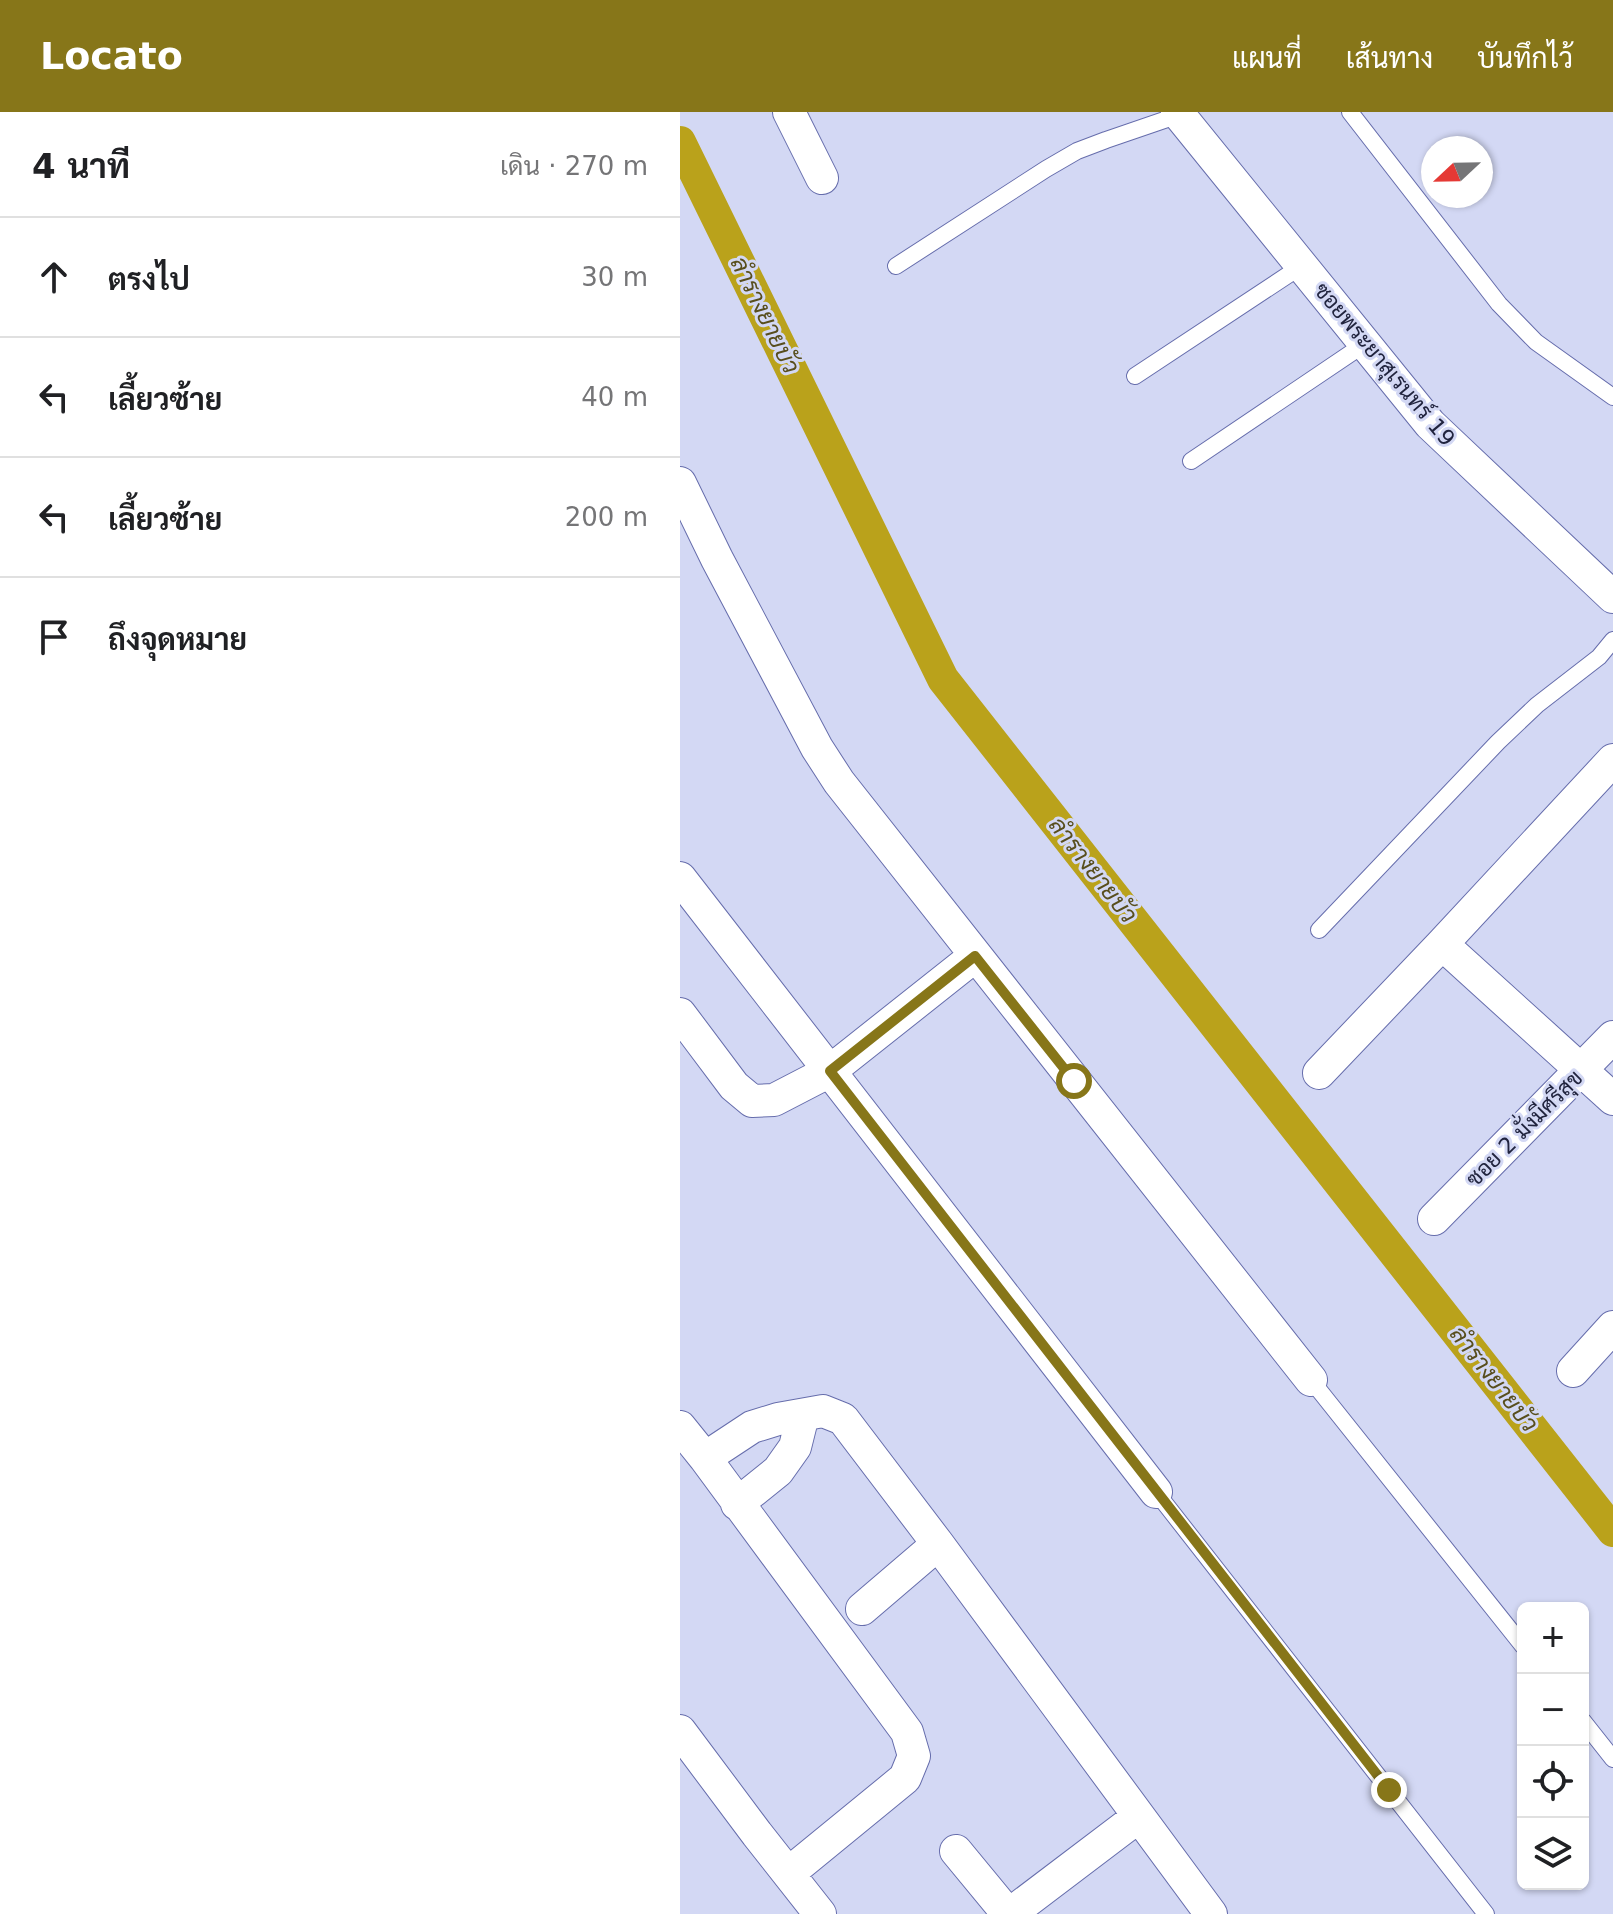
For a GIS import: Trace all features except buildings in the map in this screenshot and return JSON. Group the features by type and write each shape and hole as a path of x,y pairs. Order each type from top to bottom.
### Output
{"street":[{"path":"789,112 822,178"},
{"name":"ซอยพระยาสุเรนทร์ 19","path":"1178,114 1430,424 1613,597"},
{"path":"680,483 817,748 839,782 1311,1380"},
{"path":"1319,1073 1613,760"},
{"path":"680,878 1156,1492"},
{"path":"1442,944 1613,1099"},
{"path":"680,1014 734,1086 752,1101 774,1100 830,1071 975,956"},
{"name":"ซอย 2 มั่งมีศรีสุข","path":"1434,1219 1613,1037"},
{"path":"1573,1371 1613,1327"},
{"path":"705,1458 752,1427 778,1419 823,1411 843,1419 1211,1914"},
{"path":"737,1504 778,1471 795,1447 803,1415"},
{"path":"680,1427 907,1732 914,1756 905,1778 789,1873"},
{"path":"862,1609 938,1544"},
{"path":"680,1731 820,1914"},
{"path":"956,1851 1009,1914 1138,1817"}],"lane":[{"path":"1350,112 1499,304 1536,342 1613,397"},
{"path":"896,266 1077,151 1178,114"},
{"path":"1135,376 1303,265"},
{"path":"1191,461 1366,343"},
{"path":"1319,930 1498,742 1537,705 1599,657 1613,640"},
{"path":"1311,1380 1517,1638"},
{"path":"1156,1492 1486,1914"},
{"path":"1589,1729 1613,1759"}],"waterway":[{"name":"ลำรางยายบัว","path":"680,142 943,679 1613,1531"}],"route":[{"path":"1074,1081 975,956 830,1071 1389,1790"}]}
